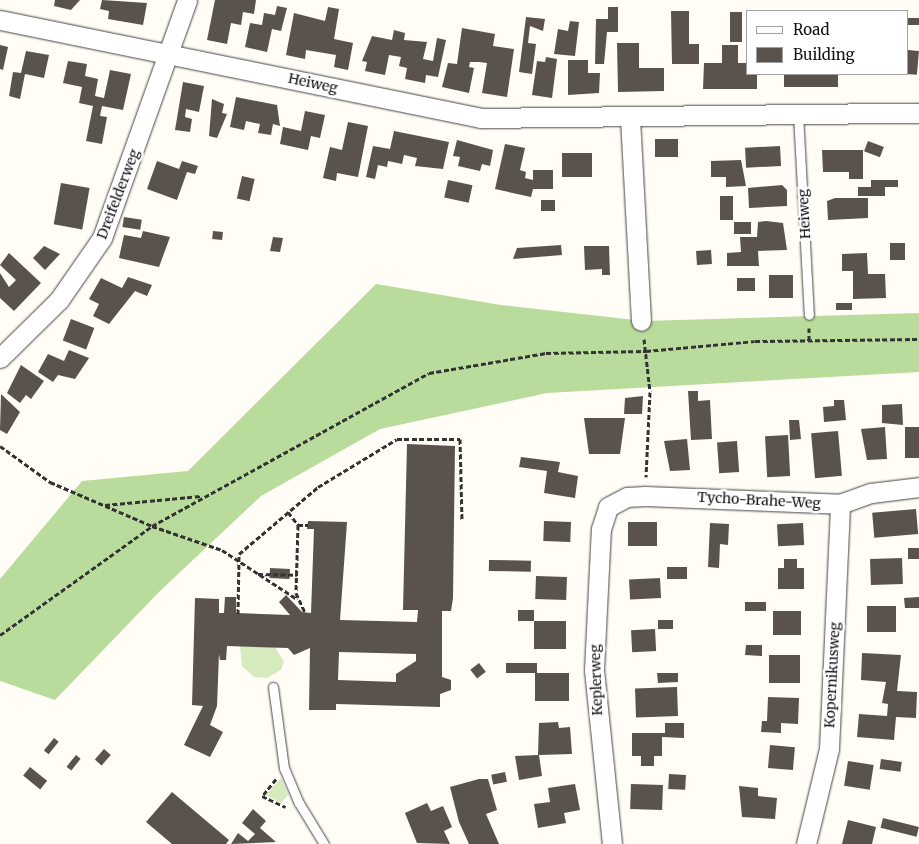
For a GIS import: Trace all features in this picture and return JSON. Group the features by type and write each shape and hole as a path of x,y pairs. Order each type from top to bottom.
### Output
{"street":[{"name":"Dreifelderweg","path":"0,358 60,300 102,238 170,54 187,0"},
{"name":"Heiweg","path":"0,20 480,118 630,118 919,113"},
{"path":"630,118 641,321"},
{"name":"Tycho-Brahe-Weg","path":"604,515 615,500 645,496 840,504 871,493 919,487"},
{"name":"Kopernikusweg","path":"806,844 828,749 840,504"},
{"name":"Keplerweg","path":"604,515 595,591 594,670 612,844"}],"lane":[{"name":"Heiweg","path":"798,114 809,315"},
{"path":"273,687 284,768 298,803 324,844"}],"path":[{"path":"641,321 650,392 645,496"},
{"path":"0,635 152,526 202,496 429,373 546,353 646,351 755,341 919,339"},
{"path":"238,614 236,560 288,512 318,488 397,440 458,438 462,443 462,520"},
{"path":"0,446 50,482 152,526 222,550 297,599 305,612"},
{"path":"105,506 202,496"},
{"path":"288,512 298,525 297,599"},
{"path":"298,525 308,525"},
{"path":"258,574 297,575"},
{"path":"284,768 262,796 285,808 298,803"}],"green space":[{"path":"376,284 501,305 644,321 919,313 919,372 547,393 380,429 261,496 160,591 55,700 0,681 0,579 82,481 188,471"},
{"path":"240,646 275,647 284,662 281,670 266,678 254,677 242,666"},
{"path":"281,778 288,795 281,803 266,795"}],"building":[{"path":"55,0 80,0 71,10 54,6"},
{"path":"102,0 147,3 143,25 108,19 109,11 100,9"},
{"path":"215,0 256,0 254,14 243,12 241,25 231,23 227,44 207,40"},
{"path":"277,6 287,8 281,31 272,29 267,52 245,47 250,23 262,25 264,13 275,15"},
{"path":"328,7 339,9 334,39 353,43 348,70 334,67 336,55 306,50 305,59 286,55 294,13 325,21"},
{"path":"608,7 618,7 618,32 607,32 604,64 595,64 596,19 608,19"},
{"path":"671,11 689,11 689,44 699,44 699,64 672,64"},
{"path":"730,12 742,12 742,42 730,42"},
{"path":"526,17 545,19 543,31 530,26 528,43 536,44 532,74 519,72"},
{"path":"909,18 919,18 919,25 909,25"},
{"path":"570,21 579,22 575,56 554,54 558,29 568,31"},
{"path":"462,28 495,34 493,46 514,49 507,97 482,93 487,63 470,62 469,67 474,68 469,93 442,87 448,63 457,64"},
{"path":"394,30 405,33 404,40 427,42 423,59 433,61 437,38 446,40 438,77 426,75 425,83 405,79 407,68 399,66 401,57 389,55 385,75 365,71 367,62 362,61 372,36 392,40"},
{"path":"617,43 639,43 639,68 664,68 664,91 618,92"},
{"path":"0,45 8,47 3,70 0,69"},
{"path":"722,45 738,45 738,63 746,63 746,75 757,75 757,89 703,89 704,63 722,63"},
{"path":"909,50 919,51 917,75 909,74"},
{"path":"26,51 49,55 44,78 25,74 20,99 9,96 13,72 21,73"},
{"path":"546,57 557,59 552,98 532,95 537,61 545,62"},
{"path":"568,60 588,60 588,73 600,73 599,93 568,95"},
{"path":"68,61 87,64 85,76 98,79 95,96 104,98 110,70 131,74 123,110 102,106 100,116 107,117 102,144 86,141 93,106 79,103 82,87 63,83"},
{"path":"784,75 838,75 838,87 784,87"},
{"path":"183,82 204,86 199,112 186,109 185,117 192,119 190,132 175,130"},
{"path":"236,97 277,105 280,126 273,124 271,135 258,133 260,124 246,121 244,130 230,127"},
{"path":"212,99 224,104 222,113 227,114 217,138 209,136"},
{"path":"305,111 325,115 320,138 311,136 308,150 280,144 283,127 301,131"},
{"path":"348,122 368,126 358,177 337,173 336,181 323,178 330,147 342,150"},
{"path":"394,131 449,142 443,169 415,166 417,158 404,155 402,164 388,161 387,167 378,165 375,179 366,177 373,146 390,149"},
{"path":"655,139 678,139 678,157 655,157"},
{"path":"457,140 493,150 490,166 482,164 480,171 458,166 460,157 453,156"},
{"path":"868,141 884,147 880,157 864,151"},
{"path":"505,144 525,148 520,170 526,172 525,178 533,180 533,170 553,170 553,189 533,189 531,197 495,189"},
{"path":"780,146 781,166 746,168 745,148"},
{"path":"822,150 863,150 863,179 849,179 849,172 823,172"},
{"path":"562,153 592,153 592,177 562,177"},
{"path":"741,160 746,186 726,187 726,177 711,177 711,161"},
{"path":"157,161 179,169 182,161 198,166 195,174 187,172 177,200 147,189"},
{"path":"242,176 255,179 249,201 237,198"},
{"path":"448,180 472,185 469,203 444,198"},
{"path":"871,180 898,180 898,187 885,187 885,196 858,196 858,187 871,187"},
{"path":"61,183 90,188 82,229 54,224"},
{"path":"782,185 787,190 787,206 749,208 748,188"},
{"path":"720,196 733,196 733,220 720,220"},
{"path":"835,198 868,198 868,218 828,220 827,201"},
{"path":"541,200 555,200 555,211 541,211"},
{"path":"124,217 142,220 140,230 122,227"},
{"path":"734,222 751,222 751,234 734,234"},
{"path":"758,222 783,223 787,250 758,251 759,266 727,266 727,253 741,252 740,237 757,237"},
{"path":"143,231 170,237 159,267 119,258 124,235 141,238"},
{"path":"213,231 223,232 222,240 212,239"},
{"path":"273,237 283,238 280,252 270,251"},
{"path":"890,243 905,243 905,260 890,260"},
{"path":"561,245 562,255 513,259 517,248"},
{"path":"44,246 60,254 45,270 33,258"},
{"path":"584,246 609,246 610,275 602,275 602,269 585,270"},
{"path":"711,250 712,264 697,265 696,251"},
{"path":"9,253 41,283 14,311 0,298 0,273 9,287 16,280 0,265"},
{"path":"867,253 868,274 885,274 886,298 853,299 853,271 842,271 842,254"},
{"path":"769,275 793,275 793,298 769,298"},
{"path":"128,277 152,285 147,296 135,291 109,324 93,316 99,304 89,299 101,278 122,288"},
{"path":"737,278 755,278 755,291 737,291"},
{"path":"836,303 852,303 852,310 836,310"},
{"path":"71,319 94,328 86,349 63,340"},
{"path":"69,350 89,358 75,379 58,375 53,382 38,372 48,354 64,361"},
{"path":"21,365 44,381 31,399 26,395 20,403 7,393"},
{"path":"688,391 698,391 698,401 710,400 712,439 691,440"},
{"path":"1,394 20,412 7,434 0,430"},
{"path":"643,396 642,414 624,414 625,398"},
{"path":"834,400 844,400 846,420 824,422 823,407 834,406"},
{"path":"902,404 903,425 882,423 882,405"},
{"path":"584,418 625,418 620,454 589,454"},
{"path":"789,420 799,420 801,439 790,440"},
{"path":"885,427 887,459 867,460 861,429"},
{"path":"905,427 919,427 919,458 905,458"},
{"path":"838,431 842,476 815,478 811,433"},
{"path":"788,435 790,476 767,477 765,436"},
{"path":"687,439 690,470 670,471 664,441"},
{"path":"737,441 739,472 719,473 717,442"},
{"path":"407,444 455,446 453,598 451,611 442,611 442,677 451,680 451,690 440,694 440,707 336,704 336,710 309,710 310,648 294,655 288,648 227,646 226,660 220,660 219,654 217,706 210,725 223,732 210,757 184,745 203,706 192,705 195,598 219,599 219,613 224,613 225,597 236,597 236,613 290,615 279,602 286,595 302,612 311,613 314,529 307,529 308,521 347,522 340,620 417,622 418,610 403,610","holes":["339,652 416,654 416,661 396,674 396,682 338,680"]},
{"path":"521,457 560,462 558,472 578,476 575,498 544,493 547,471 519,467"},
{"path":"916,509 918,534 874,538 872,513"},
{"path":"544,521 571,522 570,542 543,541"},
{"path":"628,522 657,522 657,546 628,546"},
{"path":"710,523 729,524 728,545 720,544 719,568 708,567"},
{"path":"803,523 804,545 778,546 777,524"},
{"path":"908,548 919,548 919,559 908,559"},
{"path":"902,558 903,584 871,585 870,559"},
{"path":"784,559 797,559 797,568 804,568 804,589 778,589 778,568 784,568"},
{"path":"489,560 531,561 531,572 489,571"},
{"path":"667,567 687,567 687,579 667,579"},
{"path":"270,568 290,569 289,579 269,578"},
{"path":"536,576 567,577 566,600 535,599"},
{"path":"660,578 661,598 630,600 629,580"},
{"path":"919,597 919,608 905,608 904,598"},
{"path":"745,602 766,602 766,611 745,611"},
{"path":"867,606 896,606 896,632 867,632"},
{"path":"518,610 534,610 534,621 518,621"},
{"path":"773,611 801,611 801,635 773,635"},
{"path":"658,620 673,620 673,629 658,629"},
{"path":"534,621 566,621 566,649 534,649"},
{"path":"655,629 656,651 632,652 631,630"},
{"path":"746,645 762,645 762,656 745,655"},
{"path":"862,653 901,655 897,691 917,692 916,718 896,717 894,740 857,737 859,714 887,716 888,704 882,703 886,682 861,680"},
{"path":"769,655 800,655 800,683 769,683"},
{"path":"479,663 486,672 477,678 470,670"},
{"path":"506,663 537,663 537,673 506,673"},
{"path":"535,673 569,673 569,701 535,701"},
{"path":"657,673 678,673 678,682 658,683"},
{"path":"677,687 678,716 636,717 635,688"},
{"path":"768,697 799,698 798,724 781,723 781,733 761,732 762,721 767,721"},
{"path":"558,722 559,728 570,727 572,754 539,755 542,776 519,780 515,756 538,755 539,723"},
{"path":"665,723 684,723 684,738 662,737 662,756 654,756 654,766 641,766 641,756 632,756 632,733 665,733"},
{"path":"54,738 59,742 49,754 44,750"},
{"path":"770,745 795,747 793,770 768,768"},
{"path":"104,749 111,755 102,765 95,760"},
{"path":"76,755 81,759 71,770 67,767"},
{"path":"881,759 902,762 900,772 880,769"},
{"path":"848,761 874,765 870,790 844,786"},
{"path":"30,767 47,781 40,789 23,776"},
{"path":"505,772 507,782 493,784 491,775"},
{"path":"669,774 686,775 685,790 668,789"},
{"path":"479,779 488,779 497,810 486,814 499,844 469,844 459,822 450,787"},
{"path":"575,784 580,810 564,813 566,823 538,828 534,804 550,802 548,788"},
{"path":"631,784 663,785 662,810 630,809"},
{"path":"739,786 758,788 758,796 777,798 775,819 742,817"},
{"path":"172,792 229,840 226,844 172,844 146,822"},
{"path":"427,803 431,811 443,806 452,827 444,831 450,844 417,843 405,813"},
{"path":"253,809 266,821 260,828 276,842 231,844 238,833 248,841 255,834 242,823"},
{"path":"883,818 919,827 916,837 881,828"},
{"path":"848,820 876,827 872,844 842,844"}]}
